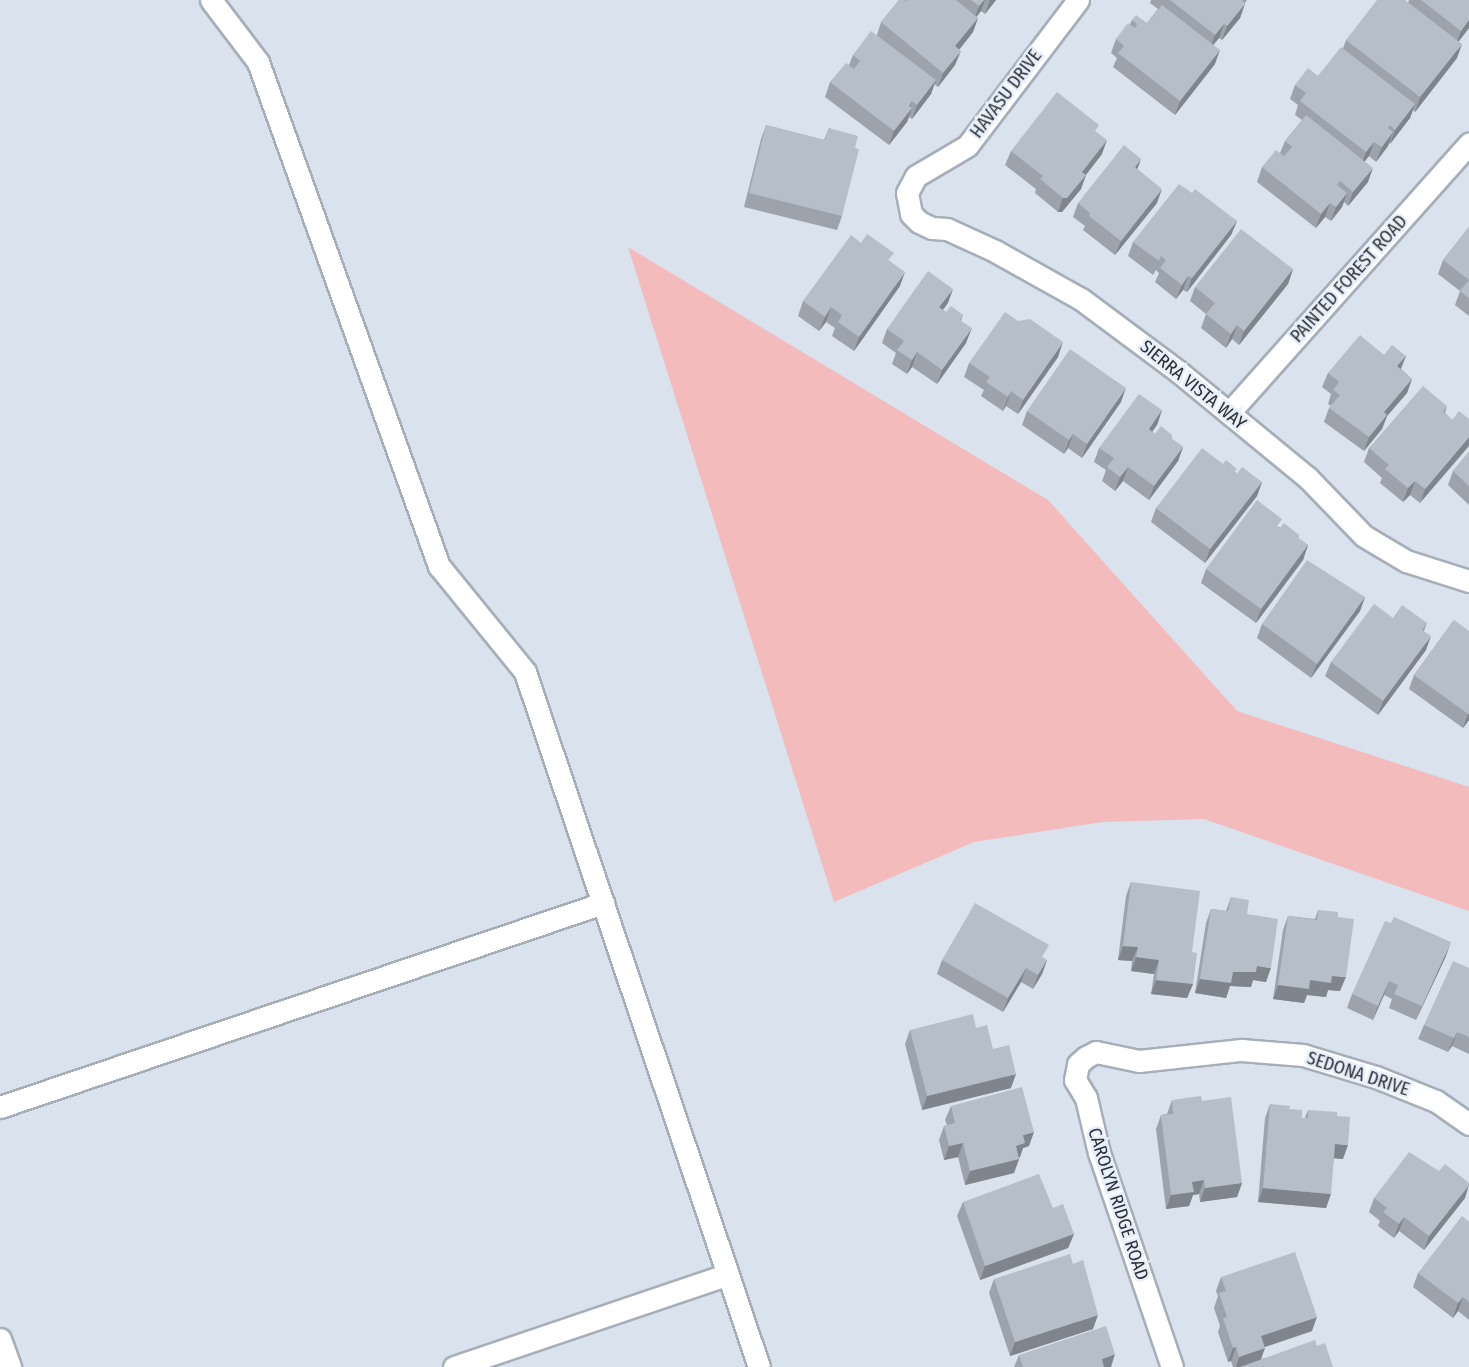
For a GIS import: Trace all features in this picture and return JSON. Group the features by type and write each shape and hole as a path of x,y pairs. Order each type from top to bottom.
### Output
{"street":[{"path":"212,0 258,62 439,566 525,672 759,1367"},
{"name":"HAVASU DRIVE","path":"908,204 907,193 916,176 967,146 1077,0"},
{"name":"PAINTED FOREST ROAD","path":"1229,413 1469,144"},
{"name":"SIERRA VISTA WAY","path":"908,204 911,214 919,222 932,228 947,229 995,251 1081,299 1171,365 1307,477 1364,536 1406,561 1469,581"},
{"path":"0,1107 603,903"},
{"name":"SEDONA DRIVE","path":"1096,1053 1123,1060 1139,1061 1242,1050 1304,1055 1376,1077 1436,1101 1469,1124"},
{"name":"CAROLYN RIDGE ROAD","path":"1096,1053 1078,1064 1075,1080 1086,1098 1099,1153 1172,1367"},
{"path":"454,1367 728,1274"},
{"path":"0,1339 10,1367"}],"shaded area":[{"path":"628,247 1048,500 1237,711 1469,787 1469,911 1204,819 1102,822 974,842 834,902"}],"building":[{"path":"899,0 956,0 978,18 955,46 961,51 943,73 881,22"},
{"path":"971,0 984,0 979,6"},
{"path":"1170,0 1242,0 1245,4 1227,26 1224,24 1215,35"},
{"path":"1377,0 1405,0 1462,44 1420,97 1346,40"},
{"path":"1421,0 1469,0 1469,20 1461,31"},
{"path":"1162,5 1220,50 1180,101 1118,53 1124,46 1116,39 1128,23 1135,28 1137,24 1132,20 1136,15 1147,23"},
{"path":"871,31 936,80 917,105 912,101 909,106 912,108 894,131 830,82 846,63 854,69 860,61 853,55"},
{"path":"1341,47 1415,104 1395,130 1390,125 1388,128 1393,132 1382,147 1374,142 1366,152 1300,101 1306,93 1295,85 1308,68 1318,76"},
{"path":"1057,92 1099,125 1095,131 1107,140 1082,172 1086,175 1067,198 1063,198 1040,179 1043,176 1011,151"},
{"path":"1306,115 1373,168 1353,192 1340,181 1337,185 1347,193 1336,207 1330,203 1321,214 1262,167 1276,150 1284,156 1292,147 1285,141"},
{"path":"766,125 825,140 829,128 858,136 855,148 859,149 842,216 749,193"},
{"path":"1124,145 1141,159 1135,167 1162,189 1121,241 1089,216 1090,213 1078,203"},
{"path":"1179,184 1192,193 1195,189 1237,221 1192,278 1188,276 1182,285 1160,268 1166,260 1161,256 1159,261 1133,242"},
{"path":"1469,227 1469,280 1443,260"},
{"path":"1241,229 1293,269 1244,331 1237,325 1231,334 1206,314 1215,303 1195,287"},
{"path":"867,234 894,253 888,260 905,272 859,337 838,322 842,315 831,307 825,317 803,301 851,235 861,243"},
{"path":"928,271 953,289 939,307 946,312 951,306 963,315 960,320 972,328 942,370 917,352 912,360 897,350 904,341 887,329"},
{"path":"1469,280 1469,298 1460,291"},
{"path":"1005,312 1018,321 1030,319 1063,342 1023,400 1011,391 1008,397 986,382 990,377 969,363"},
{"path":"1360,335 1384,355 1392,345 1406,356 1397,366 1412,379 1384,412 1387,415 1369,437 1329,408 1340,395 1333,390 1339,382 1328,373"},
{"path":"1070,349 1126,388 1087,444 1073,434 1069,440 1027,411"},
{"path":"1423,386 1447,406 1443,412 1452,420 1459,411 1469,419 1469,437 1425,489 1415,481 1408,488 1385,469 1389,465 1369,448"},
{"path":"1139,394 1162,410 1149,429 1155,434 1161,426 1172,435 1172,439 1183,447 1154,486 1128,467 1120,477 1107,467 1114,458 1099,448"},
{"path":"1202,448 1223,464 1226,460 1237,469 1235,471 1237,474 1242,467 1262,482 1210,549 1156,508"},
{"path":"1469,452 1469,486 1453,471"},
{"path":"1257,500 1282,519 1277,526 1280,528 1284,523 1308,545 1261,609 1206,569"},
{"path":"1307,560 1365,597 1317,664 1262,624"},
{"path":"1374,604 1393,618 1402,605 1427,623 1422,630 1431,636 1383,701 1331,662"},
{"path":"1454,620 1469,631 1468,714 1414,675"},
{"path":"1131,882 1200,891 1192,952 1197,953 1193,984 1156,980 1159,960 1136,957 1138,947 1123,946"},
{"path":"1231,897 1249,900 1247,914 1278,919 1271,968 1257,966 1256,972 1233,972 1231,983 1200,979 1211,909 1228,911"},
{"path":"975,903 1049,945 1042,957 1047,960 1038,975 1026,968 1008,998 942,960"},
{"path":"1318,910 1338,912 1338,917 1354,919 1346,977 1332,976 1331,983 1310,980 1309,989 1278,985 1288,916 1317,920"},
{"path":"1394,917 1451,942 1422,1006 1394,994 1398,985 1389,981 1378,1006 1352,994 1385,921 1391,923"},
{"path":"1453,961 1469,968 1469,1037 1457,1032 1454,1038 1424,1025"},
{"path":"973,1014 976,1028 987,1025 993,1049 1009,1045 1016,1074 927,1096 910,1030"},
{"path":"1022,1087 1034,1132 1023,1135 1025,1143 1016,1146 1019,1159 970,1171 963,1143 949,1146 944,1126 955,1123 951,1106"},
{"path":"1201,1096 1202,1101 1231,1097 1242,1183 1205,1188 1204,1180 1192,1182 1194,1192 1171,1195 1161,1115 1173,1114 1172,1100"},
{"path":"1270,1104 1302,1110 1302,1118 1308,1118 1308,1110 1337,1112 1337,1116 1350,1117 1348,1145 1335,1144 1331,1194 1263,1188"},
{"path":"1409,1152 1439,1171 1445,1164 1469,1183 1429,1236 1404,1217 1399,1224 1383,1212 1387,1208 1374,1198"},
{"path":"1039,1174 1053,1208 1063,1204 1074,1234 985,1266 963,1202"},
{"path":"1462,1216 1469,1222 1469,1302 1463,1297 1458,1303 1418,1273"},
{"path":"1295,1252 1317,1317 1261,1336 1265,1348 1239,1357 1236,1347 1233,1348 1223,1318 1227,1317 1219,1293 1226,1291 1221,1277"},
{"path":"1070,1254 1073,1264 1083,1260 1098,1315 1015,1342 994,1279"},
{"path":"1106,1326 1115,1354 1102,1359 1104,1367 1023,1367 1019,1355"},
{"path":"1315,1340 1317,1346 1325,1343 1333,1367 1240,1367"}]}
